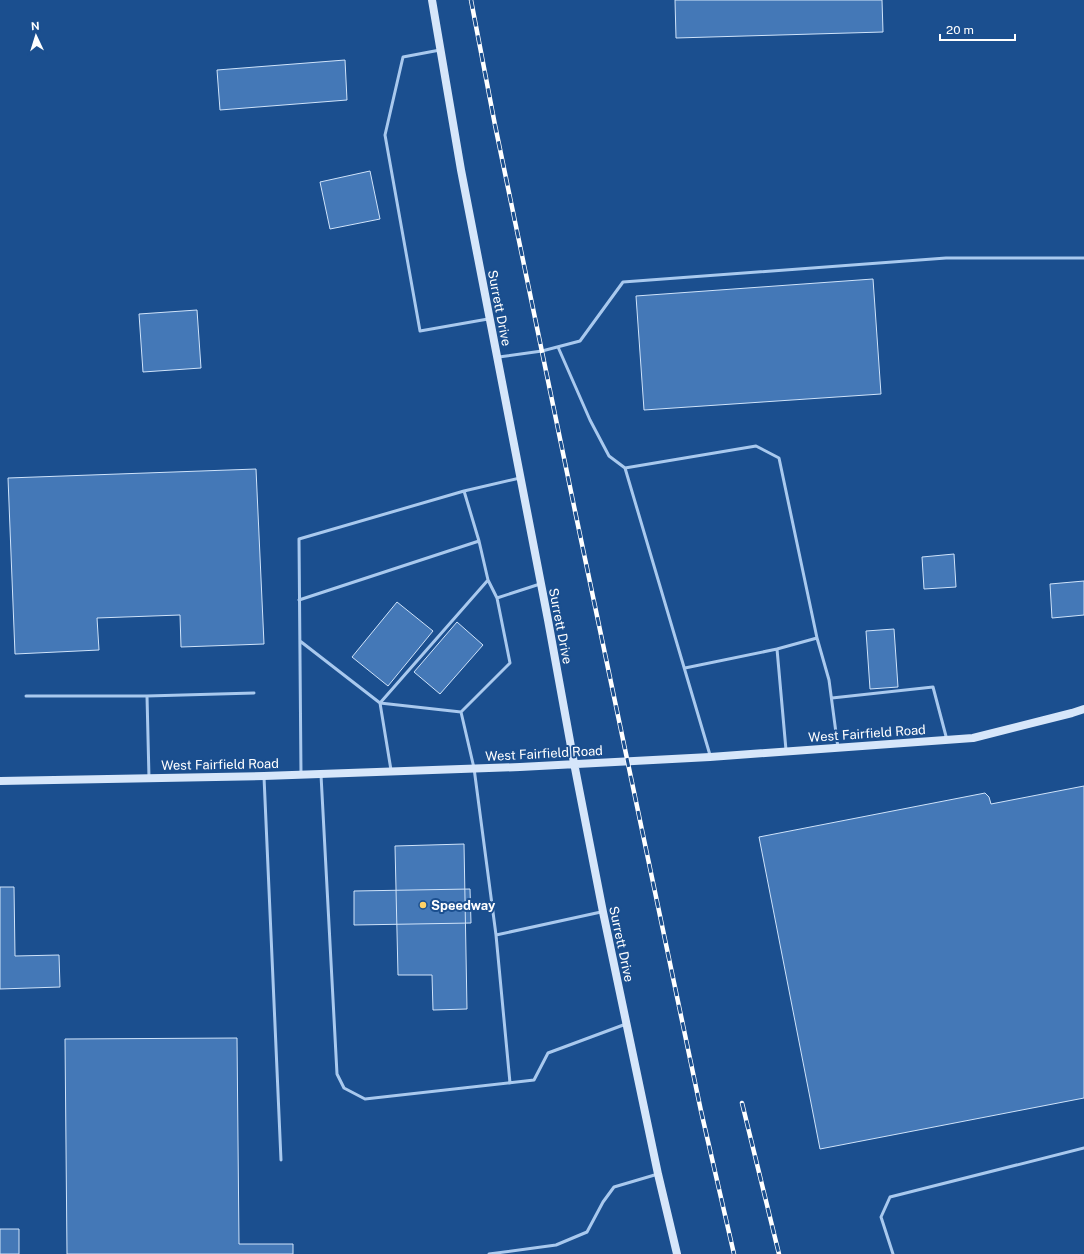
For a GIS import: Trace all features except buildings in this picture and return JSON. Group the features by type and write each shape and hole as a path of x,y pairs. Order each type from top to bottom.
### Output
{"street":[{"name":"Surrett Drive","path":"432,0 461,170 541,584 574,764 626,1024 658,1174 677,1254"},
{"name":"West Fairfield Road","path":"0,781 264,776 574,764 786,752 973,738 1084,709"}],"lane":[{"path":"440,50 403,57 385,135 420,331 490,319"},
{"path":"497,358 542,351 580,341 623,282 946,258 1084,258"},
{"path":"558,347 590,420 609,456 625,468 710,757"},
{"path":"625,468 756,446 779,458 817,638 829,680 838,748"},
{"path":"301,774 299,539 464,491 520,478"},
{"path":"461,712 510,663 497,598 488,580 479,541 464,491"},
{"path":"299,600 479,541"},
{"path":"380,703 488,580"},
{"path":"497,598 541,584"},
{"path":"685,668 777,649 817,638"},
{"path":"300,641 380,703 461,712"},
{"path":"777,649 786,752"},
{"path":"832,698 933,687 946,740"},
{"path":"26,696 147,696 254,693"},
{"path":"147,696 149,778"},
{"path":"380,703 391,771"},
{"path":"461,712 474,768 496,935 510,1083"},
{"path":"321,773 337,1074 344,1088 365,1099 534,1080 548,1052 626,1024"},
{"path":"264,776 281,1160"},
{"path":"496,935 603,912"},
{"path":"893,1254 881,1217 890,1197 1084,1148"},
{"path":"489,1254 556,1245 587,1232 603,1202 614,1187 658,1174"}],"railway":[{"path":"471,0 495,125 575,511 701,1111 734,1254"},
{"path":"742,1103 779,1254"}],"place":[{"name":"Speedway","path":"423,905"}]}
